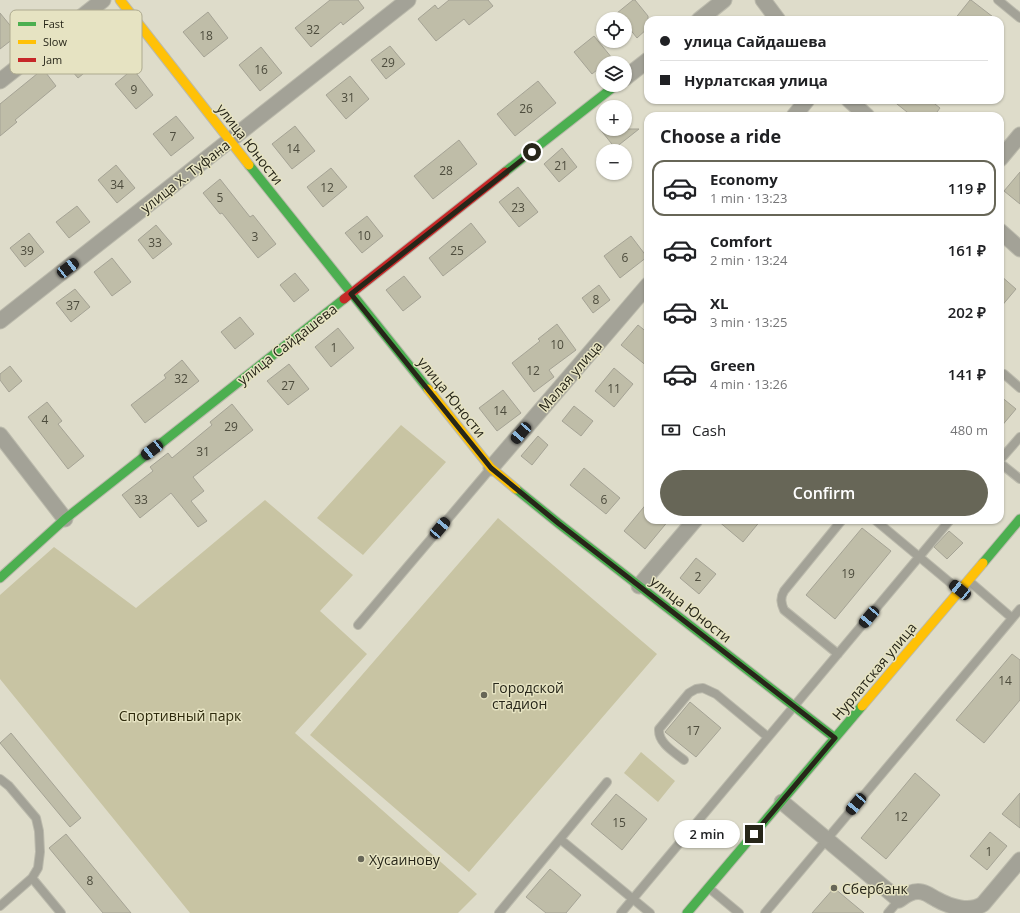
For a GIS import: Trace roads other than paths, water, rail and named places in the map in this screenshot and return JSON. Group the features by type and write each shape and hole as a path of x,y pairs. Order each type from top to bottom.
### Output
{"street":[{"path":"90,10 103,0"},
{"name":"улица Юности","path":"120,0 128,10"},
{"name":"улица Х. Туфана","path":"0,321 408,0"},
{"path":"704,16 724,0"},
{"path":"763,0 775,16"},
{"name":"улица Юности","path":"142,28 351,294 491,468 558,523 835,738"},
{"path":"632,73 644,63"},
{"path":"0,81 10,73"},
{"name":"улица Сайдашева","path":"0,578 65,519 607,92"},
{"path":"797,112 804,104"},
{"path":"854,104 862,112"},
{"path":"1004,154 1020,135"},
{"path":"1004,235 1020,249"},
{"name":"Малая улица","path":"491,468 644,290"},
{"path":"0,435 65,519"},
{"name":"Нурлатская улица","path":"687,913 1020,519"},
{"path":"639,586 691,524"},
{"path":"782,802 899,900 908,894 923,892 948,906 978,911 980,906 988,899 1020,860"}],"lane":[{"path":"998,0 1020,18"},
{"path":"1004,374 1020,388"},
{"path":"1004,457 1020,437"},
{"path":"1004,465 1020,479"},
{"path":"358,625 491,468"},
{"path":"838,654 784,610 781,603 781,596 839,524"},
{"path":"880,524 960,590"},
{"path":"621,913 947,524"},
{"path":"968,581 1012,618"},
{"path":"765,913 1020,609"},
{"path":"684,760 663,742 660,737 659,729 689,693 696,689 704,688 716,694 768,737"},
{"path":"0,779 9,786 36,818 39,832 40,852 38,868 32,878 0,906"},
{"path":"498,913 607,782"},
{"path":"560,839 650,913"},
{"path":"32,878 61,913"},
{"path":"709,888 739,913"},
{"path":"888,913 899,900"}],"place":[{"name":"Городской стадион","path":"484,695"},
{"name":"Хусаинову","path":"361,859"},
{"name":"Сбербанк","path":"834,888"}],"park label":[{"name":"Спортивный парк","path":"180,715"}]}
